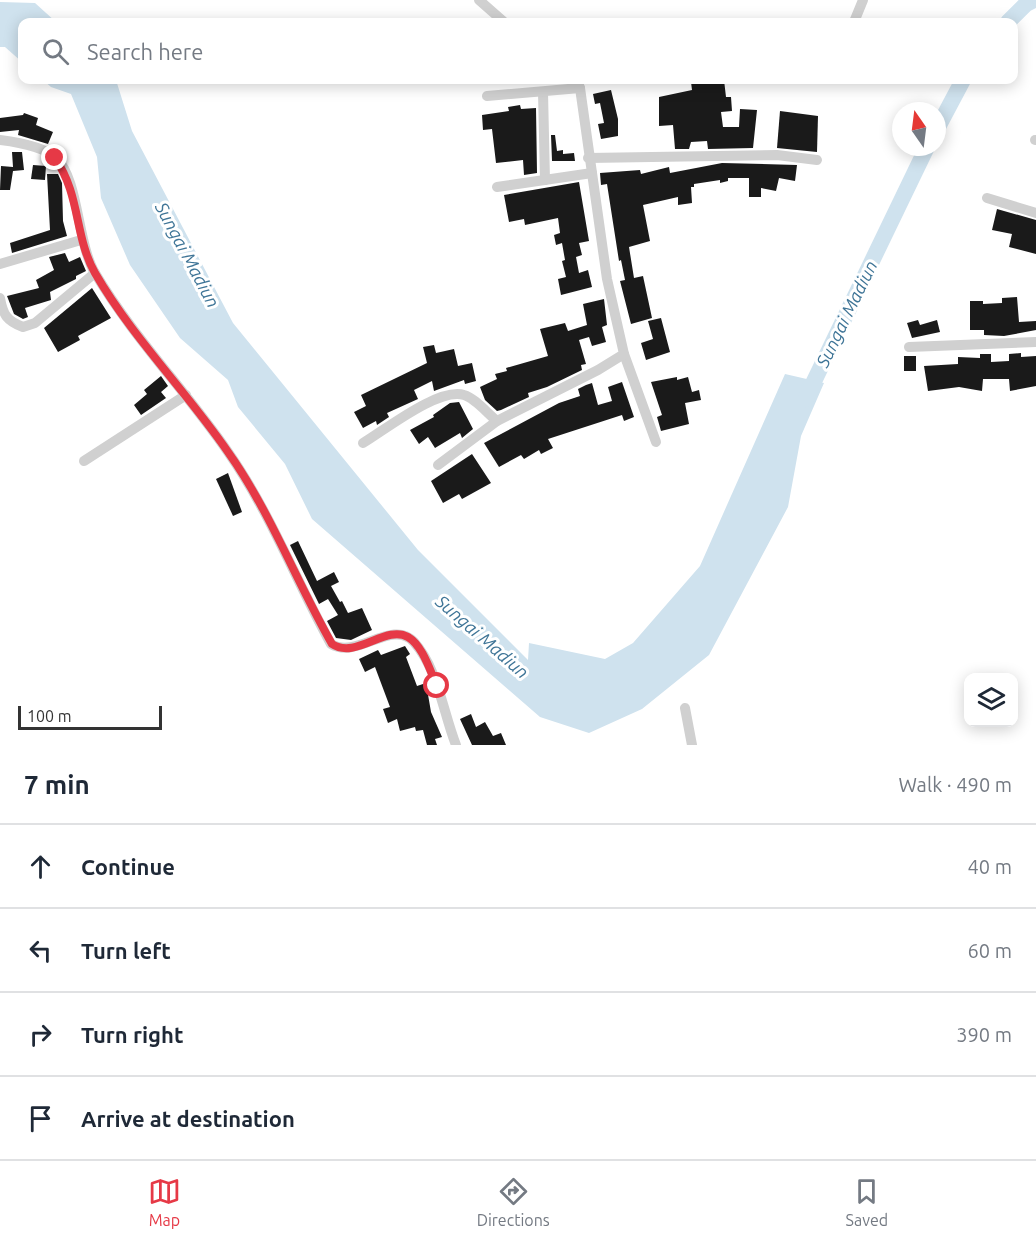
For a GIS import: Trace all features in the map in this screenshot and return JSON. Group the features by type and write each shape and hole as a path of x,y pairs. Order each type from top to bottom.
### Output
{"street":[{"path":"478,0 499,18"},
{"path":"856,18 863,0"},
{"path":"487,96 543,92 579,84 607,279 624,354 656,442"},
{"path":"543,92 545,180"},
{"path":"0,140 25,146 55,158 63,169 78,209 81,240 95,273 141,339 230,453 271,525 332,644 339,650 347,650 388,636 400,634 409,637 420,649 437,686 456,745"},
{"path":"588,158 777,155 817,160"},
{"path":"497,187 592,172"},
{"path":"987,198 1036,213"},
{"path":"0,264 81,240"},
{"path":"0,298 3,313 11,323 23,327 35,323 95,273"},
{"path":"909,347 1036,342"},
{"path":"438,465 497,421 598,370 624,354"},
{"path":"363,443 434,399 450,394 465,395 497,421"},
{"path":"84,461 186,395"},
{"path":"685,708 692,745"}],"water":[{"path":"0,2 35,3 52,18 18,18 18,58 5,47 0,47"},
{"path":"48,84 117,84 132,131 233,323 418,550 528,660 529,643 605,659 633,643 700,566 785,374 824,383 801,436 788,507 709,655 642,709 589,733 540,717 312,519 285,464 238,407 228,380 180,338 130,265 101,198 97,157 71,94"}],"building":[{"path":"691,84 724,84 726,97 731,97 732,111 721,112 723,127 739,127 740,109 757,110 753,148 708,149 707,141 691,142 689,149 675,149 673,125 659,126 659,97 692,90"},
{"path":"611,90 618,119 618,136 601,139 598,124 604,123 600,103 595,104 593,94"},
{"path":"520,105 521,109 536,108 537,173 524,175 523,160 496,163 492,129 483,130 482,115 509,111 508,107"},
{"path":"780,111 818,116 817,152 777,148"},
{"path":"24,113 38,118 36,125 53,132 48,144 18,135 19,130 0,132 0,118"},
{"path":"551,135 555,135 557,151 563,150 563,154 574,153 575,161 552,161"},
{"path":"12,152 22,152 24,170 13,171 10,190 0,190 1,166 13,167"},
{"path":"722,163 797,165 795,181 779,178 776,191 761,188 761,197 749,197 749,178 728,178 728,181 720,183 720,180 694,184 694,187 691,187 692,203 678,205 678,197 643,205 650,241 629,247 634,278 643,276 652,318 631,324 620,281 625,280 621,260 619,261 607,184 601,185 600,173 640,170 641,174 669,167 670,173"},
{"path":"33,165 46,166 45,180 31,179"},
{"path":"47,174 58,174 62,183 63,221 67,236 12,253 10,243 50,230"},
{"path":"579,182 589,241 579,243 582,255 576,257 579,273 588,270 592,287 561,295 558,279 566,277 562,261 565,260 562,243 556,245 554,235 560,233 558,218 525,225 524,219 509,222 504,195"},
{"path":"997,209 1036,220 1036,254 1009,247 1012,234 992,230"},
{"path":"65,253 69,262 80,257 86,271 76,276 76,279 50,292 51,300 25,308 28,317 23,319 14,314 7,296 39,288 36,280 54,270 49,257"},
{"path":"92,288 111,318 78,336 80,340 58,352 44,328"},
{"path":"1017,297 1019,322 1036,321 1036,330 1004,336 984,335 984,330 970,330 970,301 983,301 983,304 1002,303 1002,298"},
{"path":"604,299 607,325 602,327 606,342 592,346 589,337 579,340 586,364 581,365 582,370 547,387 528,393 529,397 501,410 497,411 485,400 480,387 497,379 495,374 507,371 506,368 548,356 540,329 565,323 568,331 587,325 583,304"},
{"path":"661,318 670,352 646,360 641,343 653,339 648,321"},
{"path":"918,320 920,325 937,320 940,332 912,338 907,323"},
{"path":"434,345 436,353 454,349 458,366 472,363 476,381 465,384 464,380 434,391 432,381 414,390 418,399 387,413 389,417 377,425 376,421 363,428 354,412 366,406 361,395 427,363 423,347"},
{"path":"1021,353 1021,357 1036,356 1036,386 1010,391 1009,379 983,379 982,391 959,387 928,391 924,366 958,364 958,357 980,358 980,354 991,354 991,362 1009,361 1009,354"},
{"path":"904,356 916,356 916,371 904,371"},
{"path":"161,376 168,386 161,392 166,398 141,415 134,405 147,394 144,390"},
{"path":"677,377 677,380 688,377 692,392 699,390 701,400 685,403 689,424 661,431 657,417 662,415 651,382"},
{"path":"622,382 634,417 624,421 622,415 548,439 553,448 541,454 539,450 524,459 521,455 499,467 484,443 559,403 580,396 578,389 592,383 598,405 612,401 608,387"},
{"path":"459,402 473,429 462,438 460,433 435,448 428,437 419,444 410,430 434,417 433,415 450,403"},
{"path":"472,454 491,483 462,499 459,494 443,503 431,481"},
{"path":"228,473 242,512 233,516 216,479"},
{"path":"298,541 317,581 334,572 339,582 331,586 340,602 342,601 348,613 362,608 372,630 351,640 336,638 327,621 338,615 328,599 319,604 290,545"},
{"path":"405,646 410,654 406,657 417,686 426,683 431,712 442,737 435,739 437,745 427,745 423,730 416,731 415,727 400,731 397,719 388,723 383,709 390,707 375,667 365,672 359,659 378,650 381,655"},
{"path":"471,714 476,727 485,722 493,736 501,733 506,745 472,745 460,719"}],"waterway":[{"name":"Sungai Madiun","path":"1012,18 1026,4 1034,0"},
{"name":"Sungai Madiun","path":"946,112 961,84"},
{"name":"Sungai Madiun","path":"805,400 923,156"}],"route":[{"path":"55,158 63,169 78,209 81,240 95,273 141,339 230,453 271,525 332,644 339,650 347,650 388,636 400,634 409,637 420,649 437,686"}]}
